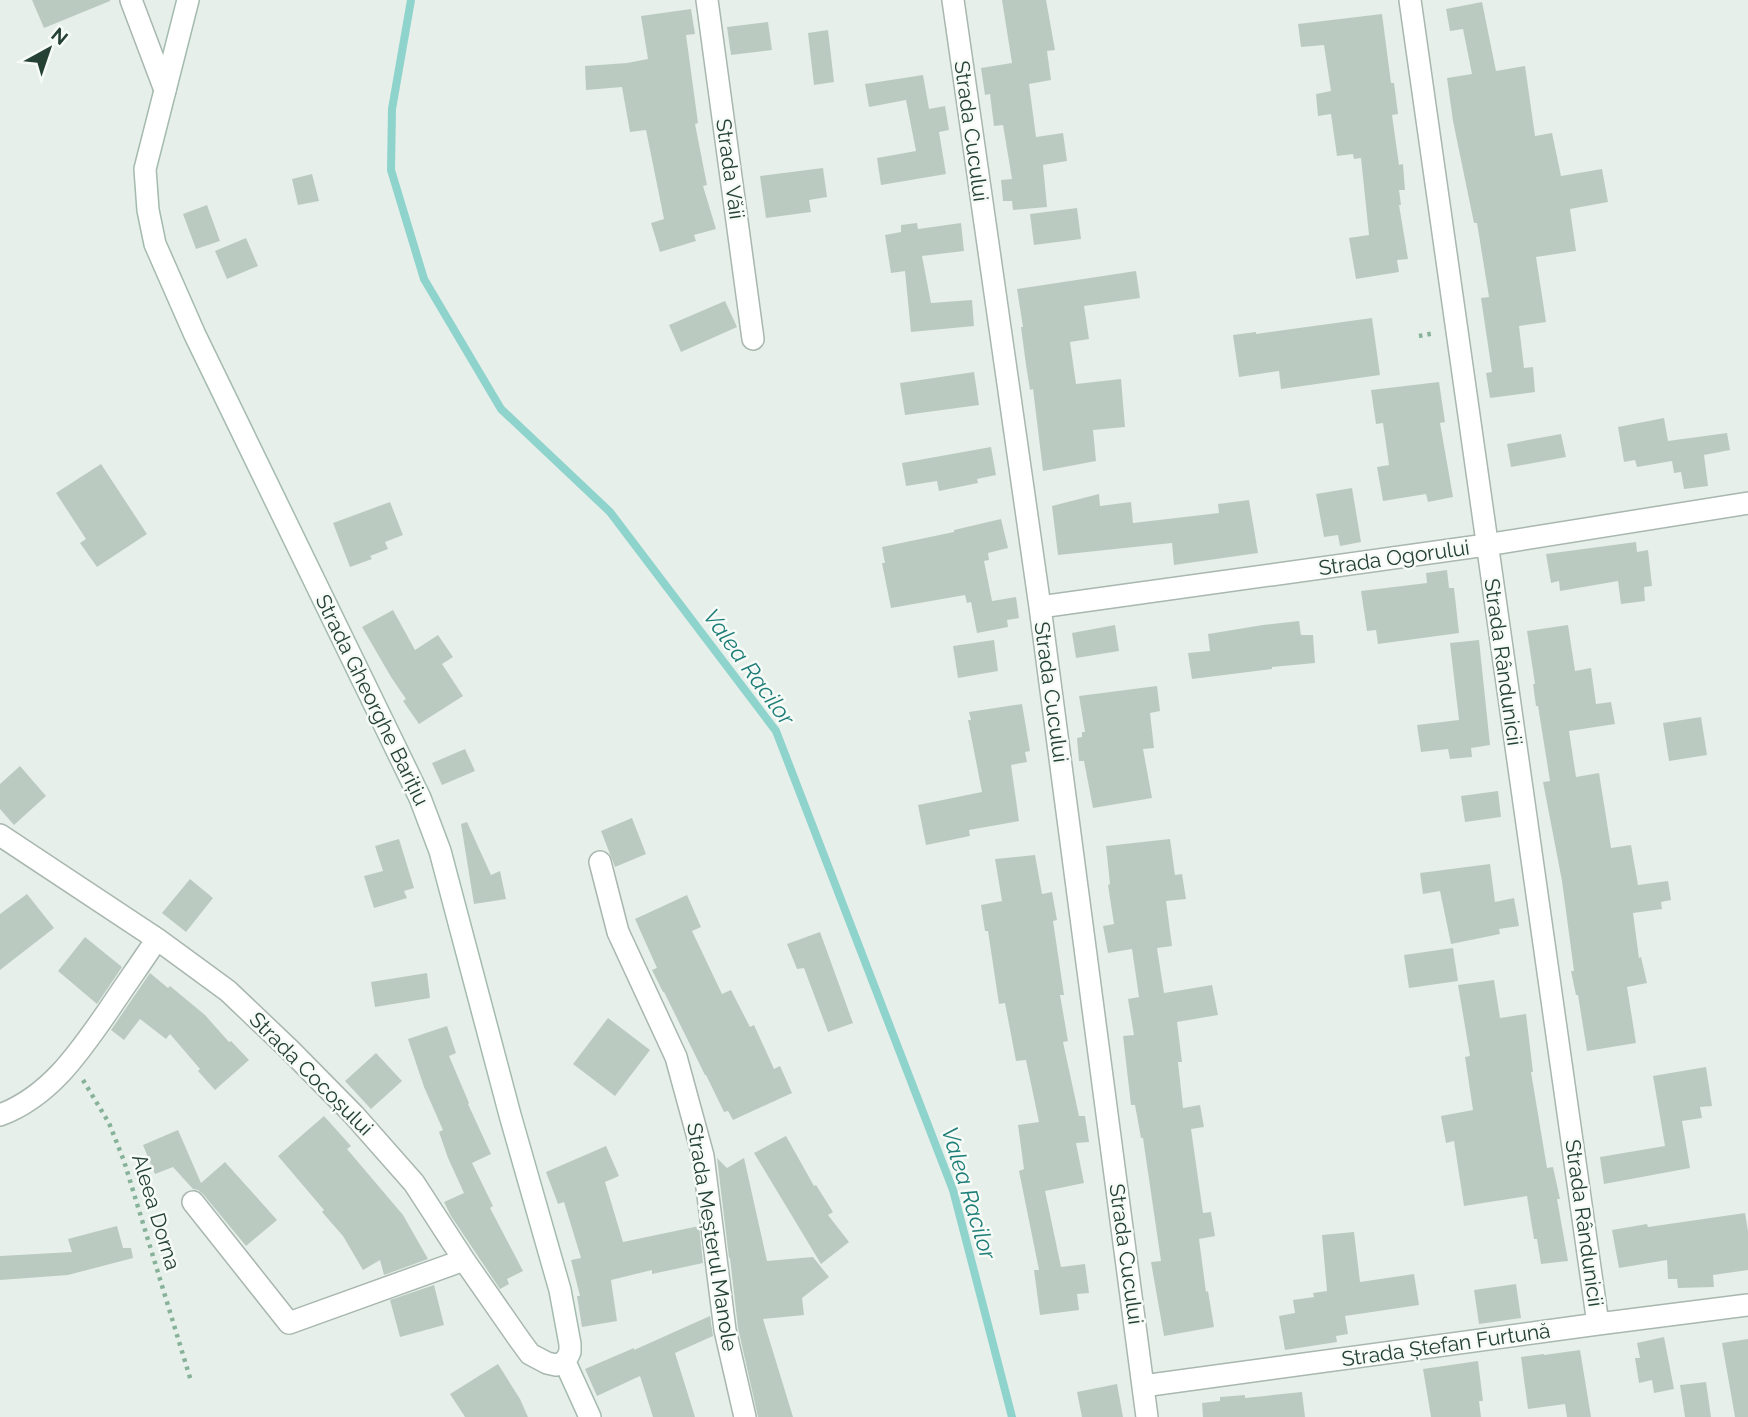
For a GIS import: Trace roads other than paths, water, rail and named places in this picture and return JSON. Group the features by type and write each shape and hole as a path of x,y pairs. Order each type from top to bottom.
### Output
{"street":[{"path":"131,0 165,90"},
{"name":"Strada Gheorghe Barițiu","path":"188,0 145,169 148,210 155,244 201,347 420,798 440,851 560,1290 570,1344 565,1362 590,1417"},
{"name":"Strada Văii","path":"707,0 752,339"},
{"name":"Strada Cucului","path":"953,0 1040,607 1147,1417"},
{"name":"Strada Rândunicii","path":"1410,0 1598,1324"},
{"name":"Strada Ogorului","path":"1040,607 1486,545 1748,503"},
{"name":"Strada Cocoșului","path":"0,835 158,939 228,991 354,1115 414,1183 530,1354 547,1363 565,1362"},
{"name":"Strada Meșterul Manole","path":"600,862 618,932 677,1057 703,1156 725,1330 745,1417"},
{"path":"0,1115 27,1102 58,1077 158,939"},
{"path":"193,1202 289,1323 464,1260"},
{"name":"Strada Ștefan Furtună","path":"1143,1386 1748,1305"}],"waterway":[{"name":"Valea Racilor","path":"411,0 392,109 391,170 424,279 501,409 610,512 776,731 953,1190 1012,1417"}]}
